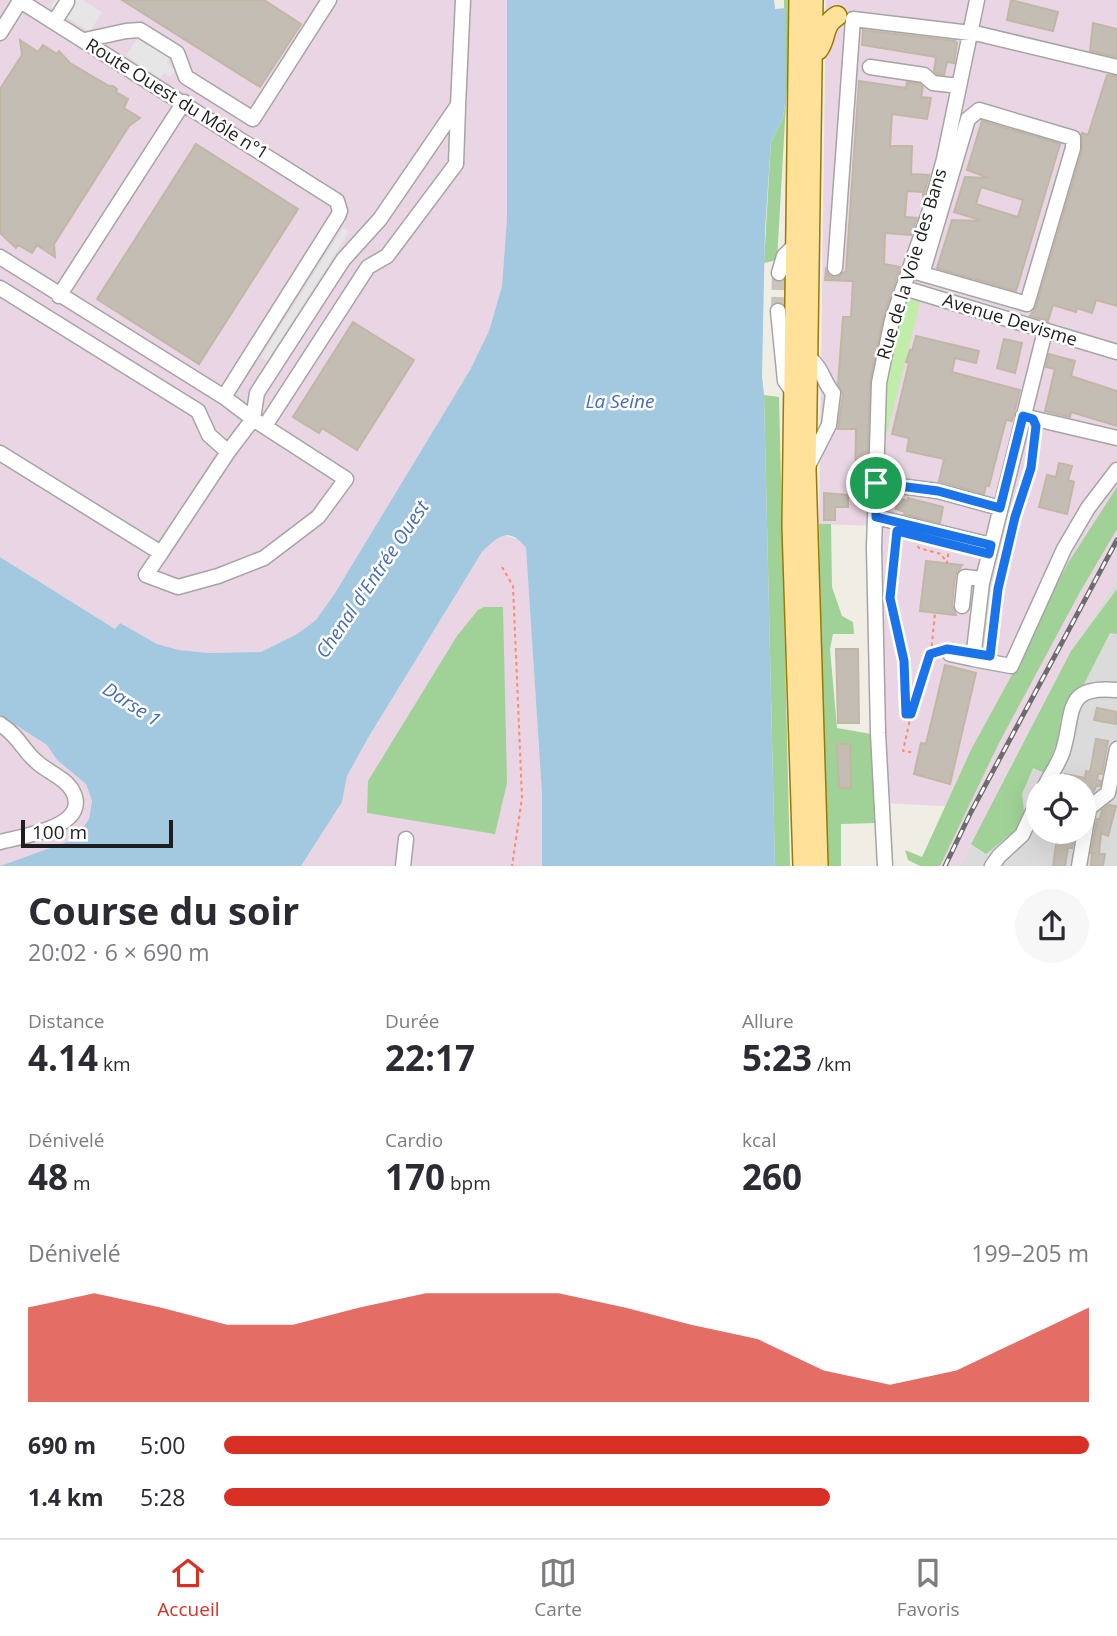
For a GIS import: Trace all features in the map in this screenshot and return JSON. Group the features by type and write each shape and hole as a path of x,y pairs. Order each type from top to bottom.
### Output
{"main road":[{"path":"799,0 792,526 803,866"},
{"path":"813,0 806,470 818,866"},
{"path":"821,0 825,9 845,17"},
{"path":"812,56 821,47 824,30 830,20 845,17"}],"street":[{"path":"0,33 20,0"},
{"name":"Route Ouest du Môle n°1","path":"20,0 43,6 55,21 335,199 339,206 338,216 224,397"},
{"path":"85,40 126,30 140,30 177,54 186,77 253,119 329,0"},
{"path":"0,257 224,397 259,423 346,479 318,517 264,558 218,576 178,587 146,575 228,452 259,423 368,267 387,256 456,164 463,0"},
{"name":"Rue de la Voie des Bans","path":"885,866 878,733 876,483 879,383 889,333 904,288 916,272 944,159 977,0"},
{"path":"55,21 66,2"},
{"path":"835,268 845,17 970,34 1117,67"},
{"path":"870,67 924,75 933,83 959,86"},
{"path":"59,296 184,102"},
{"path":"259,423 257,393 343,260 380,219 458,105"},
{"path":"979,110 1073,138 1073,148 1027,304 916,272 968,119 979,110"},
{"path":"779,273 784,256 795,245"},
{"path":"0,288 198,411 209,435 228,452"},
{"name":"Avenue Devisme","path":"904,288 1117,352"},
{"path":"778,311 785,381 793,392"},
{"path":"973,656 983,579 1000,508 1028,418 1045,331"},
{"path":"1028,418 1117,438"},
{"path":"0,453 161,553"},
{"path":"949,652 1011,666 1063,548 1088,508 1117,470"},
{"path":"876,483 938,491 1000,508"},
{"path":"876,517 991,545"},
{"path":"962,606 965,577 983,579"},
{"path":"1051,774 1064,747 1070,712 1076,701 1091,690 1117,690"},
{"path":"0,724 14,733 36,762 72,790 75,800 70,818 61,825 0,842"},
{"path":"1079,866 1089,808 1108,793 1117,749"},
{"path":"992,866 1022,835 1026,826"},
{"path":"403,866 406,839"}],"path":[{"path":"973,656 990,656 998,589 1015,517 1031,468 1036,426 1028,418"},
{"path":"897,531 890,598 904,661 906,714 911,714"},
{"path":"915,536 914,542 919,548 941,554 947,563 949,544"},
{"path":"502,567 513,586 522,797 512,866"},
{"path":"911,752 903,751 911,714 930,654 935,613"},
{"path":"930,654 949,652"}],"shaded area":[{"path":"0,0 507,0 507,218 502,286 489,331 470,370 316,620 297,634 261,652 209,653 179,650 157,644 121,624 115,629 0,557"},
{"path":"55,0 83,0 102,12 90,32 50,7"},
{"path":"826,0 1117,0 1117,579 1071,651 960,866 928,866 956,807 885,803 879,526 819,524"},
{"path":"138,37 170,58 166,64 175,70 171,77 164,73 160,78 126,56"},
{"path":"343,228 349,232 267,361 261,357"},
{"path":"504,535 519,540 526,548 542,794 542,866 301,866 342,802 347,776 368,738 482,552 496,538"},
{"path":"1117,579 1117,866 960,866 1071,651"},
{"path":"0,715 47,745 57,760 86,784 92,801 89,819 75,839 0,866"}],"green space":[{"path":"784,0 790,0 790,34 777,260 764,263 771,142 783,118 785,103"},
{"path":"912,300 920,302 883,449 884,411 892,358 906,303"},
{"path":"764,395 779,397 790,866 775,866"},
{"path":"1117,487 1117,529 999,743 940,866 920,866 908,860 905,850 922,857 972,748 1019,662 1041,614 1068,563"},
{"path":"819,524 831,524 832,587 842,616 853,622 854,634 833,634 830,649 837,728 871,734 876,823 841,824 841,866 826,866"},
{"path":"1117,589 1117,634 1110,633 1084,684 1061,718 1059,737 1045,773 1033,768 1030,774 1026,774 1022,794 1024,811 1020,824 986,854 971,844 1071,651"},
{"path":"484,607 503,607 507,783 495,834 367,813 368,781 457,636 478,610"}],"water":[{"name":"La Seine","path":"507,0 774,0 775,9 786,8 785,103 783,118 771,142 765,230 762,376 775,866 542,866 542,794 526,548 509,535 498,538 482,552 368,738 347,776 342,802 301,866 0,866 75,839 89,819 92,801 86,784 57,760 47,745 0,715 0,557 115,629 120,623 157,644 179,650 209,653 261,652 297,634 316,620 470,370 489,331 502,286 507,218"}],"building":[{"path":"122,0 264,0 301,24 260,87"},
{"path":"1011,0 1058,12 1053,31 1007,20"},
{"path":"1093,23 1117,29 1117,57 1090,51"},
{"path":"863,30 955,41 954,63 947,62 944,75 937,74 934,71 936,57 862,45"},
{"path":"20,40 38,52 43,45 57,54 59,51 70,63 113,86 117,89 116,92 128,99 124,108 140,118 129,126 54,244 55,257 37,245 32,253 18,245 16,248 0,233 0,89 22,55"},
{"path":"1107,75 1117,76 1117,306 1096,300 1092,313 1077,308 1076,312 1053,305 1048,321 1030,316 1036,307 1082,151 1082,133 1088,135"},
{"path":"859,81 906,88 907,82 920,84 923,87 921,97 931,98 927,119 892,114 890,146 912,146 911,174 929,175 923,198 923,192 907,191 905,217 917,218 911,235 885,233 884,264 900,267 883,318 870,381 867,470 855,481 856,429 838,429 843,394 838,384 843,317 851,317 853,281 825,280 826,270 829,276 835,278 846,271"},
{"path":"982,121 1060,144 1016,291 937,268 952,220 980,220 954,212 965,177 989,178 967,170","holes":["981,187 1023,200 1018,217 976,204"]},
{"path":"196,144 298,209 199,364 97,299"},
{"path":"353,322 414,360 357,450 322,428 319,433 293,417"},
{"path":"916,336 979,351 976,363 955,358 952,372 1020,390 1012,421 1006,420 989,486 986,485 984,494 939,481 944,459 907,451 909,438 892,434 909,363 906,362"},
{"path":"1004,339 1022,343 1015,373 997,368"},
{"path":"1049,354 1075,361 1071,376 1117,391 1117,426 1071,412 1070,417 1045,411 1055,369 1046,367"},
{"path":"1059,463 1072,466 1068,480 1074,482 1067,514 1039,507 1047,475 1056,477"},
{"path":"824,493 848,495 848,507 835,507 835,520 824,520"},
{"path":"898,498 943,507 940,523 904,514 905,512 896,509"},
{"path":"926,561 962,565 955,576 952,605 956,615 920,611"},
{"path":"836,649 858,649 859,723 838,723"},
{"path":"945,665 976,673 950,784 914,774 921,743 926,744"},
{"path":"1097,708 1117,712 1116,724 1094,720"},
{"path":"1096,739 1108,741 1102,774 1098,773 1100,786 1096,786 1096,774 1086,774 1086,771 1090,772"},
{"path":"837,744 850,744 851,788 839,788"},
{"path":"1109,805 1116,806 1108,836 1101,833 1099,854 1105,854 1103,866 1091,866 1093,844 1096,844 1097,819 1100,819 1102,810"},
{"path":"1056,844 1073,844 1072,848 1068,848 1065,866 1053,866"}],"tunnel":[{"path":"778,311 779,273"}],"railway":[{"path":"945,866 971,812 1117,540"}],"route":[{"path":"1023,416 1033,419 1036,426 1031,468 1015,517 998,589 990,656 947,649 930,654 911,714 906,714 904,661 890,598 897,531 989,554 991,545 876,517 876,483 885,482 938,491 1000,508 1023,416"}],"water label":[{"name":"Chenal d'Entrée Ouest","path":"372,579"},
{"name":"Darse 1","path":"132,704"}]}
